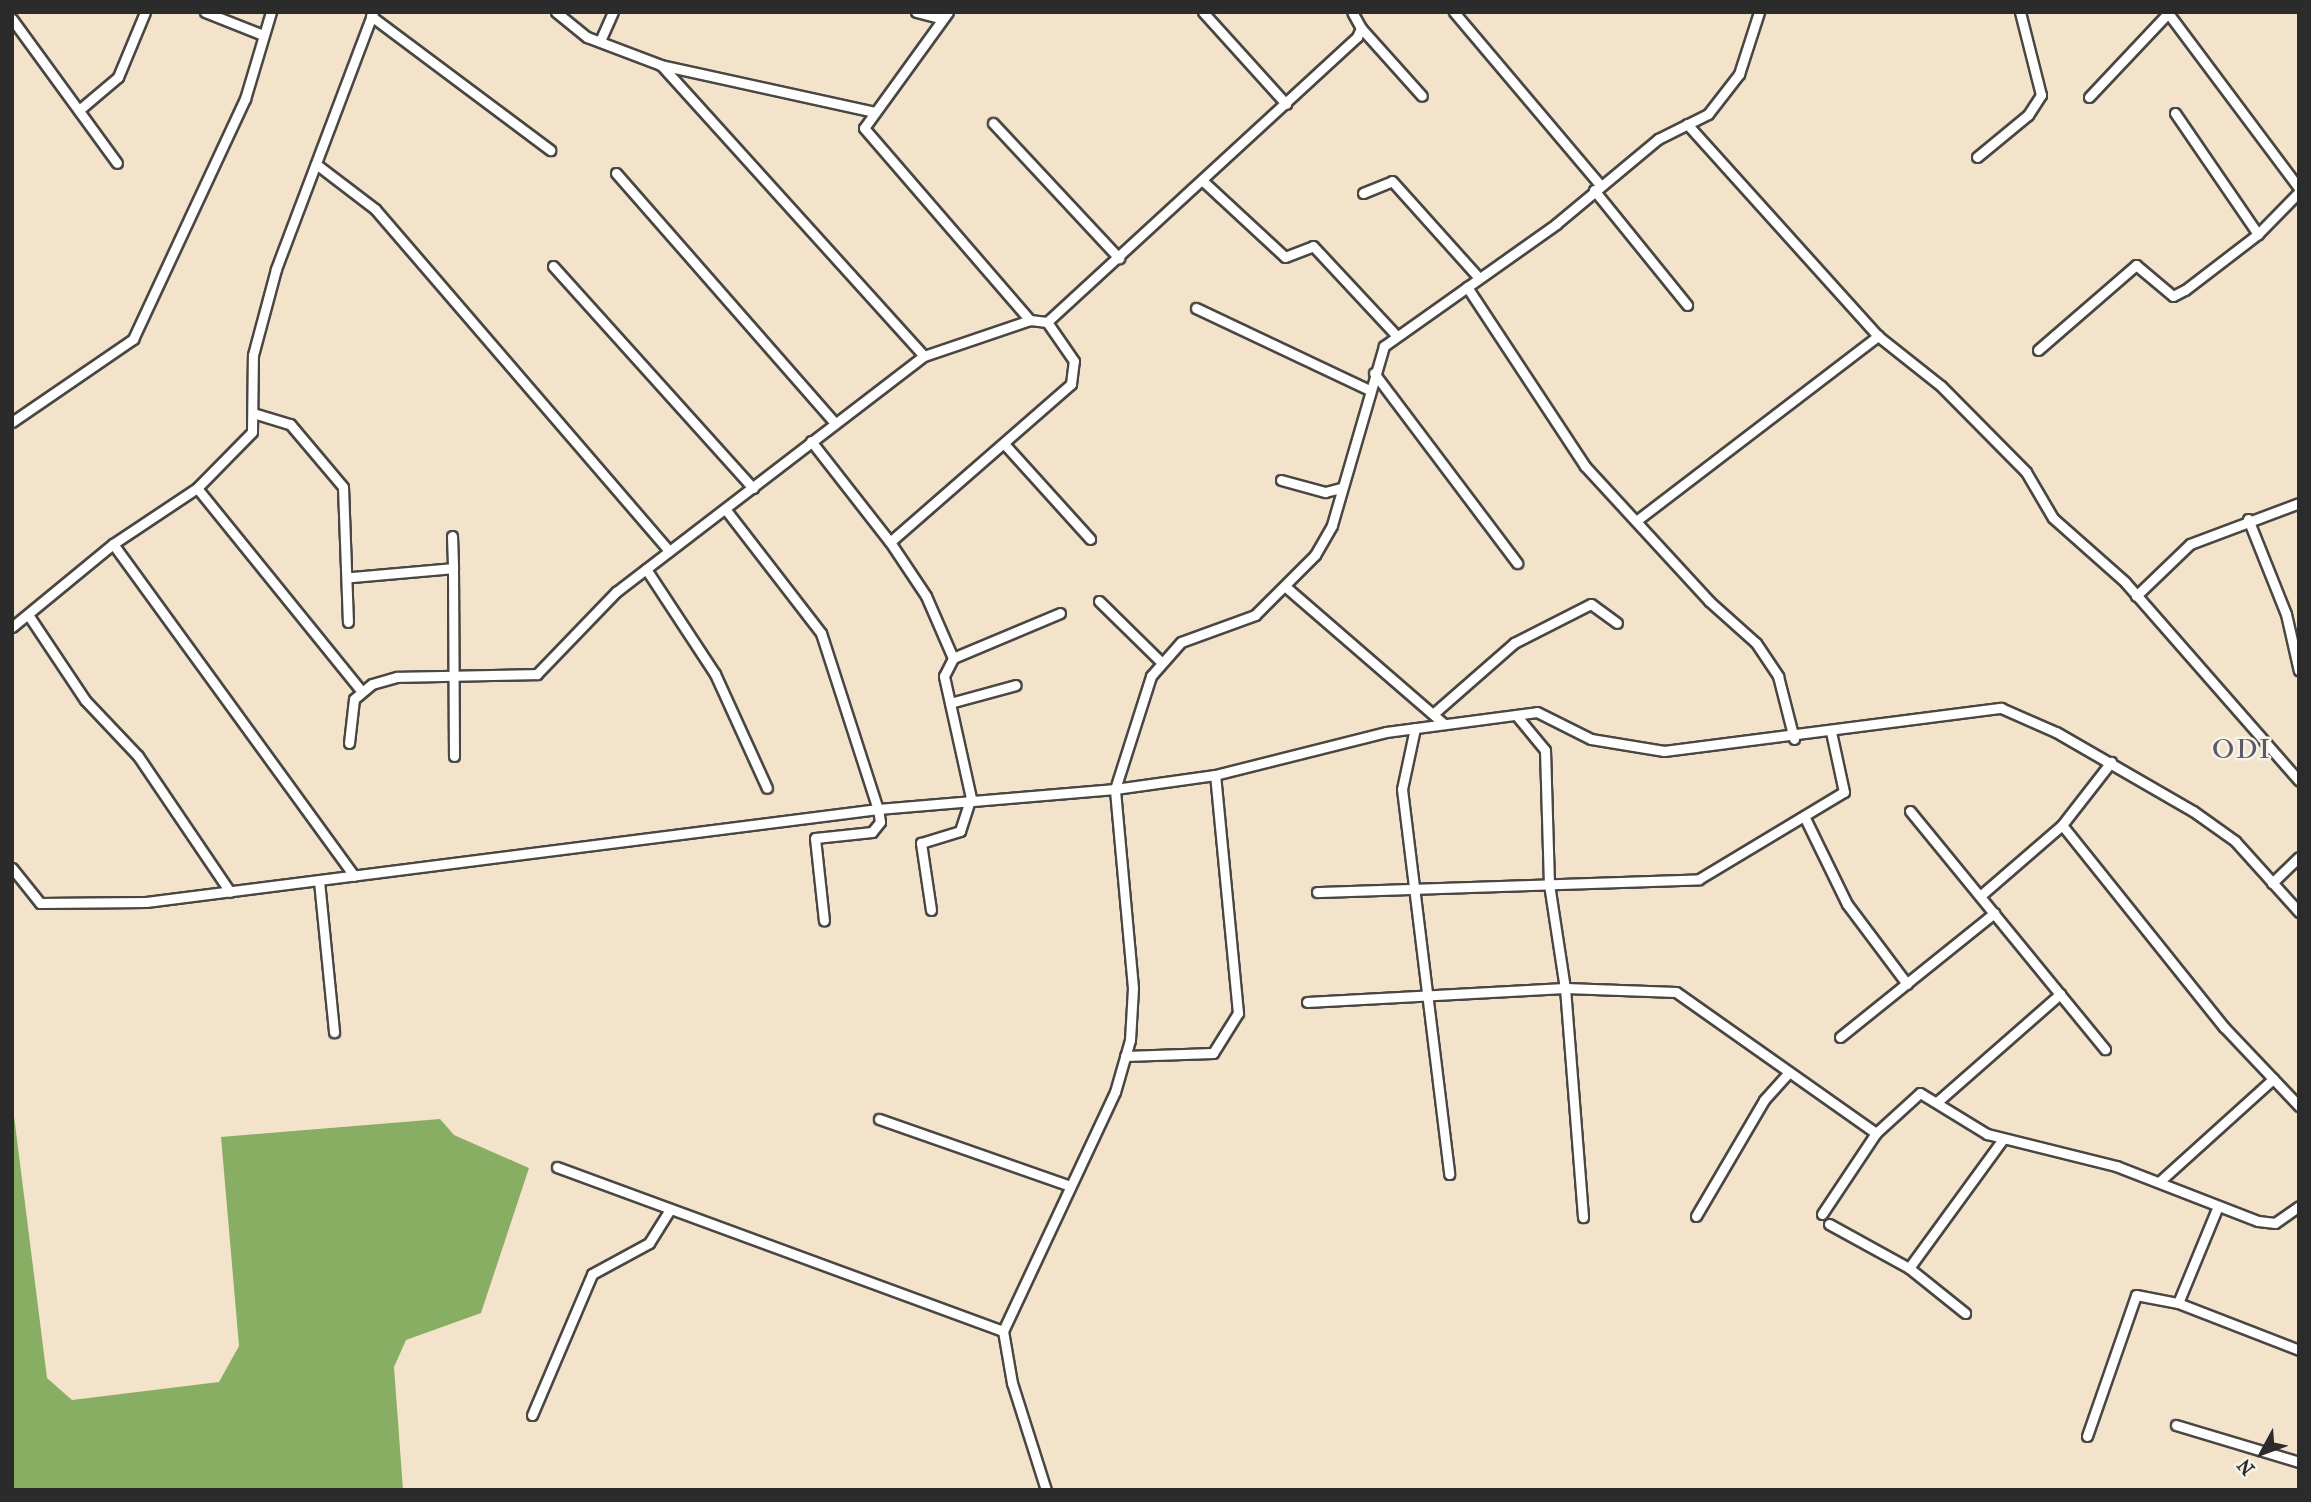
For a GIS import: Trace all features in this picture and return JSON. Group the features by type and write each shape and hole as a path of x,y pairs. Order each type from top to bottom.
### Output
{"street":[{"path":"79,110 118,77 145,12"},
{"path":"205,12 262,35"},
{"path":"12,422 133,338 245,99 271,12"},
{"path":"555,12 600,41 661,65 875,112"},
{"path":"600,41 612,12"},
{"path":"916,12 944,15 864,128 870,140 1030,320"},
{"path":"1203,12 1286,104"},
{"path":"1352,12 1361,28 1422,96"},
{"path":"1454,12 1597,188 1687,305"},
{"path":"1046,1490 1012,1383 1003,1331 1070,1186 1125,1056 1133,988 1115,789 1159,660 1181,642 1255,615 1287,588 1332,525 1367,389 1384,346 1467,287 1658,139 1687,124 1724,98 1759,12"},
{"path":"1977,157 2028,115 2041,95 2020,12"},
{"path":"2038,349 2124,271 2144,267 2173,296 2258,234 2299,190 2169,13 2090,97"},
{"path":"12,628 29,617 113,544 197,488 252,432 253,355 316,164 372,14 550,150"},
{"path":"12,19 117,163"},
{"path":"349,743 352,707 362,692 397,677 537,674 646,569 726,510 834,422 924,356 1030,320 1048,322 1204,182 1361,28"},
{"path":"661,65 924,356"},
{"path":"2175,113 2258,234"},
{"path":"993,123 1119,258"},
{"path":"1687,124 1878,337 1941,386 2026,472 2073,539 2136,596 2299,781"},
{"path":"316,164 375,209 669,551"},
{"path":"616,173 834,422"},
{"path":"1363,193 1392,181 1478,277"},
{"path":"1204,182 1285,257 1313,246 1397,336"},
{"path":"552,266 753,488"},
{"path":"1467,287 1586,466 1756,643 1778,676 1794,739"},
{"path":"1196,308 1367,389"},
{"path":"890,542 1007,447 1077,375 1048,322"},
{"path":"1636,521 1878,337"},
{"path":"1374,373 1517,563"},
{"path":"253,413 290,424 343,487 351,577 348,622"},
{"path":"811,441 890,542 926,596 953,658"},
{"path":"1007,447 1090,539"},
{"path":"1281,480 1325,492 1341,488"},
{"path":"197,488 362,692"},
{"path":"2136,596 2190,544 2248,519 2299,503"},
{"path":"726,510 821,633 878,809 880,822 872,832 816,838 824,921"},
{"path":"2248,519 2286,614 2299,671"},
{"path":"452,536 456,677 453,756"},
{"path":"113,544 354,876"},
{"path":"351,577 453,568"},
{"path":"646,569 715,674 767,788"},
{"path":"1287,588 1444,724"},
{"path":"1099,601 1159,660"},
{"path":"1433,714 1514,643 1591,604 1617,623"},
{"path":"931,910 921,843 960,831 971,798 944,668 953,658 1060,613"},
{"path":"2286,614 2299,615"},
{"path":"29,617 85,700 138,756 230,892"},
{"path":"950,703 1016,685"},
{"path":"12,868 40,903 146,902 971,798 1115,789 1215,775 1415,729 1537,712 1591,739 1639,751 1794,739 2001,708 2111,762 2235,841 2299,912"},
{"path":"1516,715 1545,750 1549,884 1565,988 1583,1217"},
{"path":"1415,729 1402,769 1423,995 1449,1174"},
{"path":"1317,892 1699,879 1844,792 1831,732"},
{"path":"1980,896 2062,825 2111,762"},
{"path":"1125,1056 1213,1053 1238,1013 1215,775"},
{"path":"1910,811 2105,1049"},
{"path":"1804,816 1847,904 1907,984"},
{"path":"2062,825 2273,1079 2299,1106"},
{"path":"2272,883 2299,857"},
{"path":"319,881 334,1032"},
{"path":"1840,1037 1994,914"},
{"path":"1307,1002 1565,988 1676,992 1876,1133"},
{"path":"1937,1102 2060,994"},
{"path":"1696,1216 1764,1100 1788,1073"},
{"path":"2159,1182 2273,1079"},
{"path":"1822,1214 1876,1133 1911,1095 1937,1102 2003,1139 2053,1148 2159,1182 2218,1206 2275,1223 2299,1206"},
{"path":"879,1119 1070,1186"},
{"path":"1909,1268 2003,1139"},
{"path":"557,1167 1003,1331"},
{"path":"2178,1303 2218,1206"},
{"path":"532,1415 592,1274 649,1243 670,1209"},
{"path":"1829,1224 1909,1268 1965,1312"},
{"path":"2087,1436 2131,1300 2142,1293 2178,1303 2299,1350"},
{"path":"2176,1425 2299,1462"}],"green space":[{"path":"12,1100 47,1378 72,1400 219,1382 239,1346 221,1137 440,1119 454,1135 529,1168 481,1313 406,1340 394,1367 403,1490 12,1490"}],"district":[{"name":"ODI","path":"2242,749"}]}
